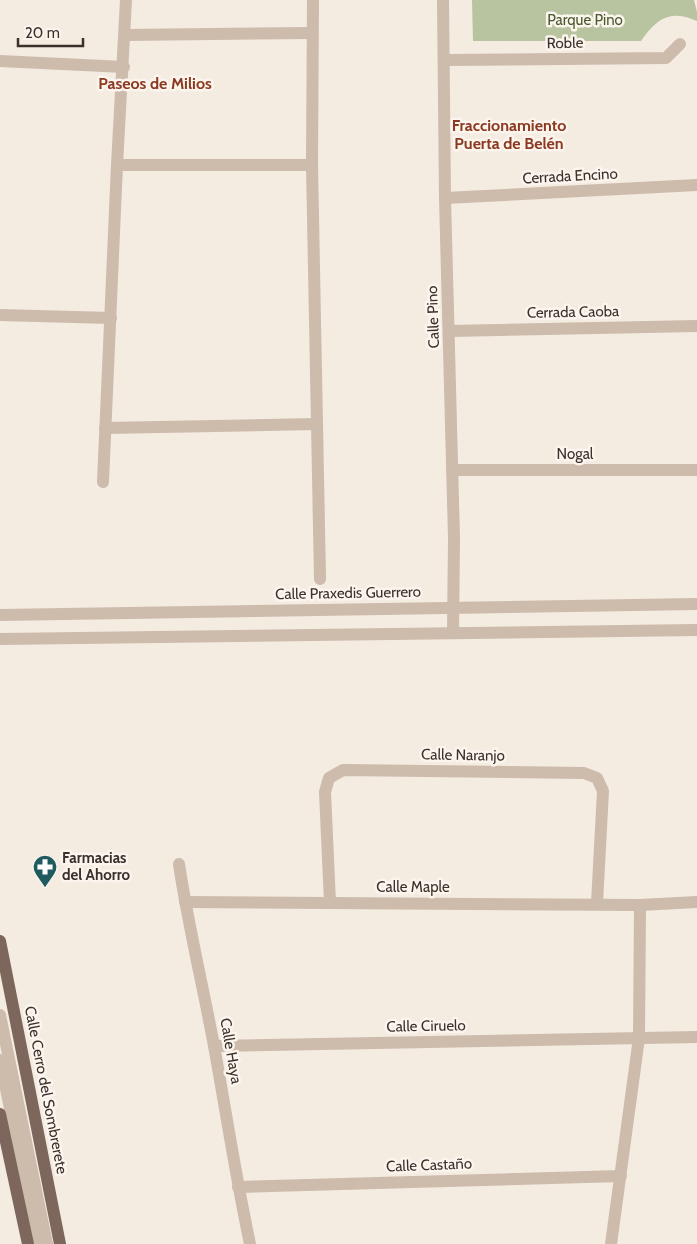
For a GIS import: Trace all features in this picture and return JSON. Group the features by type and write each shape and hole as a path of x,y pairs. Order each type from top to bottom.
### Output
{"main road":[{"name":"Calle Cerro del Sombrerete","path":"0,941 60,1244"},
{"path":"0,1114 28,1244"}],"street":[{"path":"103,482 126,0"},
{"path":"313,0 312,165 320,579"},
{"name":"Calle Pino","path":"444,0 445,198 454,538 452,632"},
{"path":"125,35 312,33"},
{"name":"Roble","path":"444,60 666,58 680,44"},
{"path":"0,61 124,67"},
{"path":"117,165 312,165"},
{"name":"Cerrada Encino","path":"445,198 697,185"},
{"path":"0,315 111,318"},
{"name":"Cerrada Caoba","path":"450,331 697,326"},
{"path":"105,428 317,424"},
{"name":"Nogal","path":"453,470 697,470"},
{"name":"Calle Praxedis Guerrero","path":"0,615 697,604"},
{"path":"0,640 452,632 697,630"},
{"name":"Calle Naranjo","path":"330,903 325,792 329,778 343,770 584,773 597,778 603,791 597,904"},
{"name":"Calle Haya","path":"179,864 250,1244"},
{"name":"Calle Maple","path":"185,902 597,904 697,902"},
{"path":"611,1244 639,1038 640,904"},
{"path":"0,1015 47,1244"},
{"name":"Calle Ciruelo","path":"214,1046 697,1037"},
{"path":"0,1060 38,1244"},
{"name":"Calle Castaño","path":"238,1187 621,1176"}],"green space":[{"name":"Parque Pino","path":"472,0 694,0 697,21 679,16 665,18 653,26 641,41 473,41"}],"place":[{"name":"Farmacias del Ahorro","path":"45,888"}],"district":[{"name":"Paseos de Milios","path":"155,83"},
{"name":"Fraccionamiento Puerta de Belén","path":"509,134"}]}
